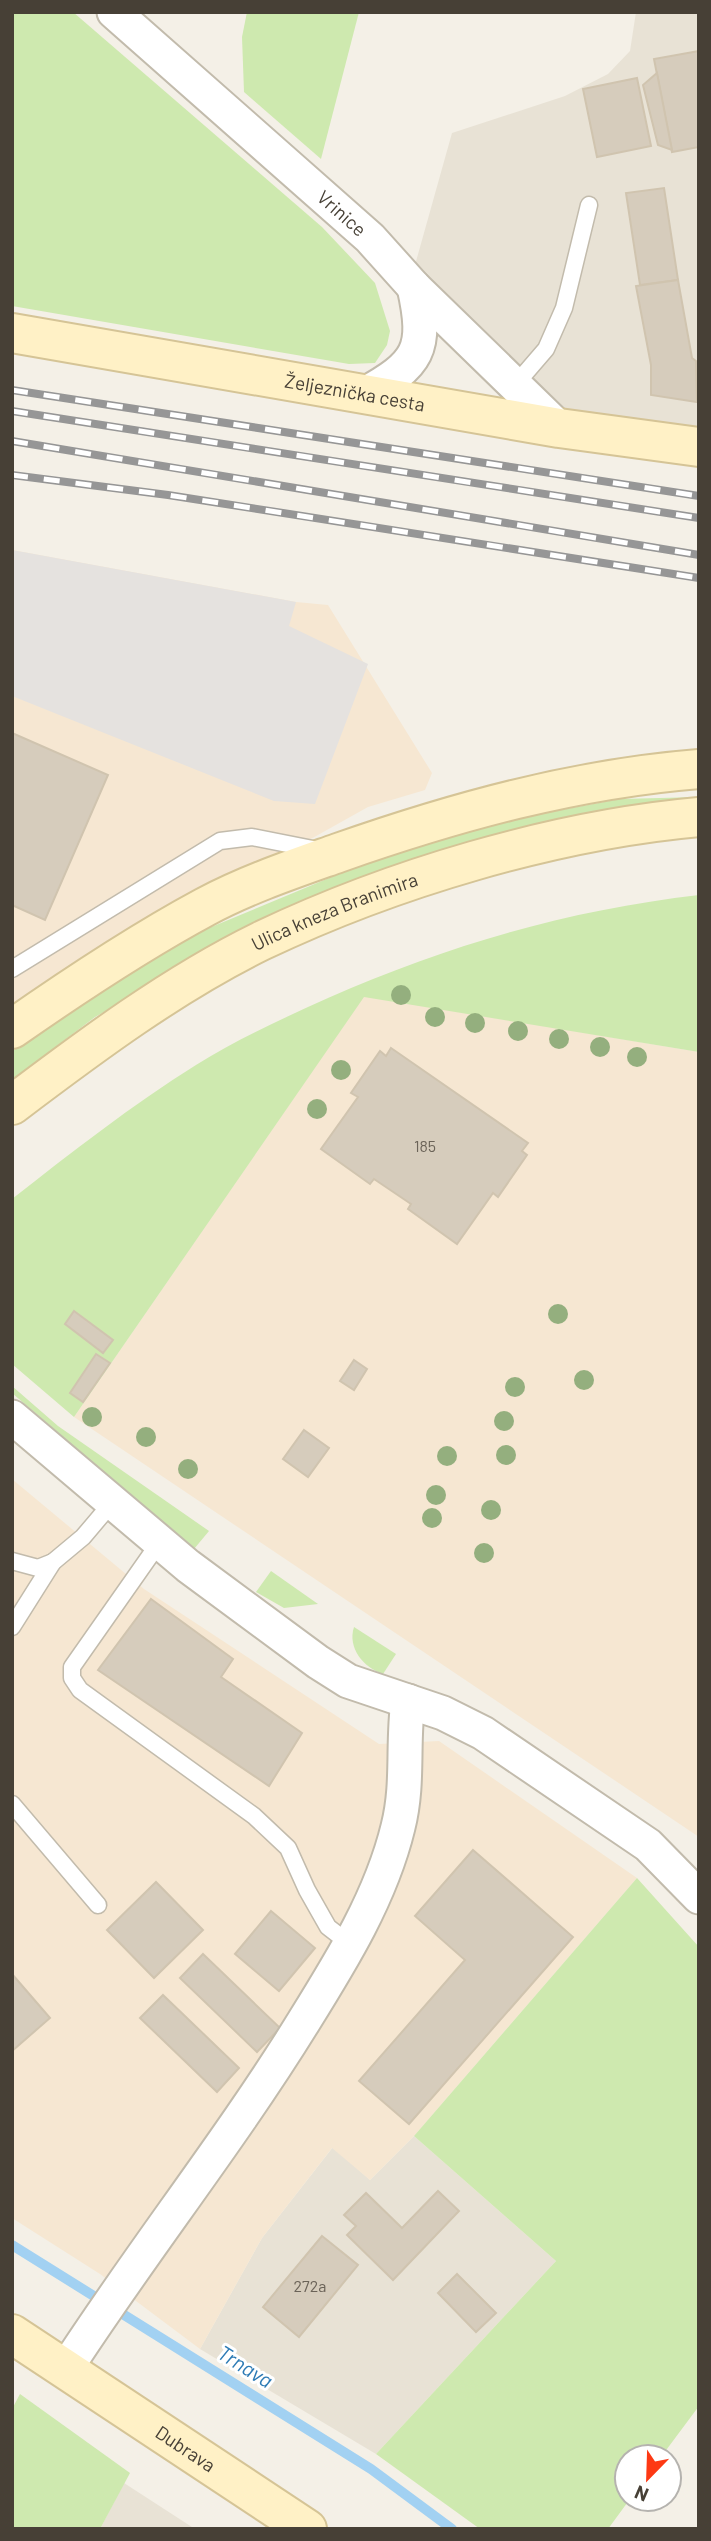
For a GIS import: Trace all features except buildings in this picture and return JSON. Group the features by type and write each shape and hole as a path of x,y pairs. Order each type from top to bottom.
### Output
{"main road":[{"name":"Željeznička cesta","path":"12,332 559,428 699,447"},
{"path":"12,1029 95,971 206,906 268,878 410,827 535,793 699,769"},
{"name":"Ulica kneza Branimira","path":"12,1105 116,1026 260,942 397,885 532,846 699,817"},
{"name":"Dubrava","path":"12,2334 307,2529"}],"street":[{"name":"Vrinice","path":"114,12 370,237 414,287 559,428"},
{"path":"363,395 397,376 419,344 422,324 414,287"},
{"path":"12,1418 159,1543 318,1662 348,1681 443,1713 483,1733 648,1845 699,1897"},
{"path":"65,2370 111,2298 270,2077 375,1897 398,1827 407,1777 404,1729 408,1701"}],"lane":[{"path":"515,385 546,349 564,308 589,205"},
{"path":"12,969 220,841 252,837 338,853"},
{"path":"12,1627 53,1562 83,1536 111,1504"},
{"path":"159,1543 72,1667 72,1678 80,1690 254,1816 288,1848 328,1927 349,1944"},
{"path":"12,1561 38,1568 53,1562"},
{"path":"12,1804 98,1905"}],"shaded area":[{"path":"636,12 699,12 699,465 590,451 415,265 452,133 565,96 608,74 630,51"},
{"path":"12,550 296,602 328,605 432,773 425,790 368,807 12,1006"},
{"path":"12,550 296,602 289,626 368,664 315,804 274,801 12,696"},
{"path":"364,996 699,1052 699,1837 74,1417"},
{"path":"12,1479 144,1589 379,1744 439,1741 637,1878 414,2136 370,2180 332,2148 262,2238 200,2349 100,2274 12,2218"},
{"path":"414,2136 556,2261 376,2454 200,2349 262,2238 333,2147 370,2180"},
{"path":"124,2483 195,2529 100,2529"}],"green space":[{"path":"12,12 73,12 322,227 375,283 390,331 387,345 375,363 349,364 12,306"},
{"path":"247,12 359,12 321,159 244,92 242,37"},
{"path":"699,797 553,824 243,934 95,1017 12,1080 12,1051 180,940 406,846 518,818 620,799"},
{"path":"699,895 699,1052 364,997 74,1417 12,1364 12,1199 172,1080 261,1029 328,998 418,962 556,920"},
{"path":"12,1386 58,1426 209,1531 194,1549 12,1393"},
{"path":"271,1571 318,1604 284,1608 256,1592"},
{"path":"354,1627 396,1654 383,1674 369,1667 355,1650 352,1635"},
{"path":"637,1878 699,1947 699,2406 671,2443 613,2443 613,2513 620,2513 608,2529 480,2529 376,2454 556,2261 414,2136"},
{"path":"20,2394 130,2473 100,2529 12,2529 12,2409"}],"waterway":[{"name":"Trnava","path":"12,2245 371,2469 452,2529"}],"railway":[{"path":"12,390 699,496"},
{"path":"12,411 699,518"},
{"path":"12,441 699,555"},
{"path":"12,475 168,495 699,578"}]}
